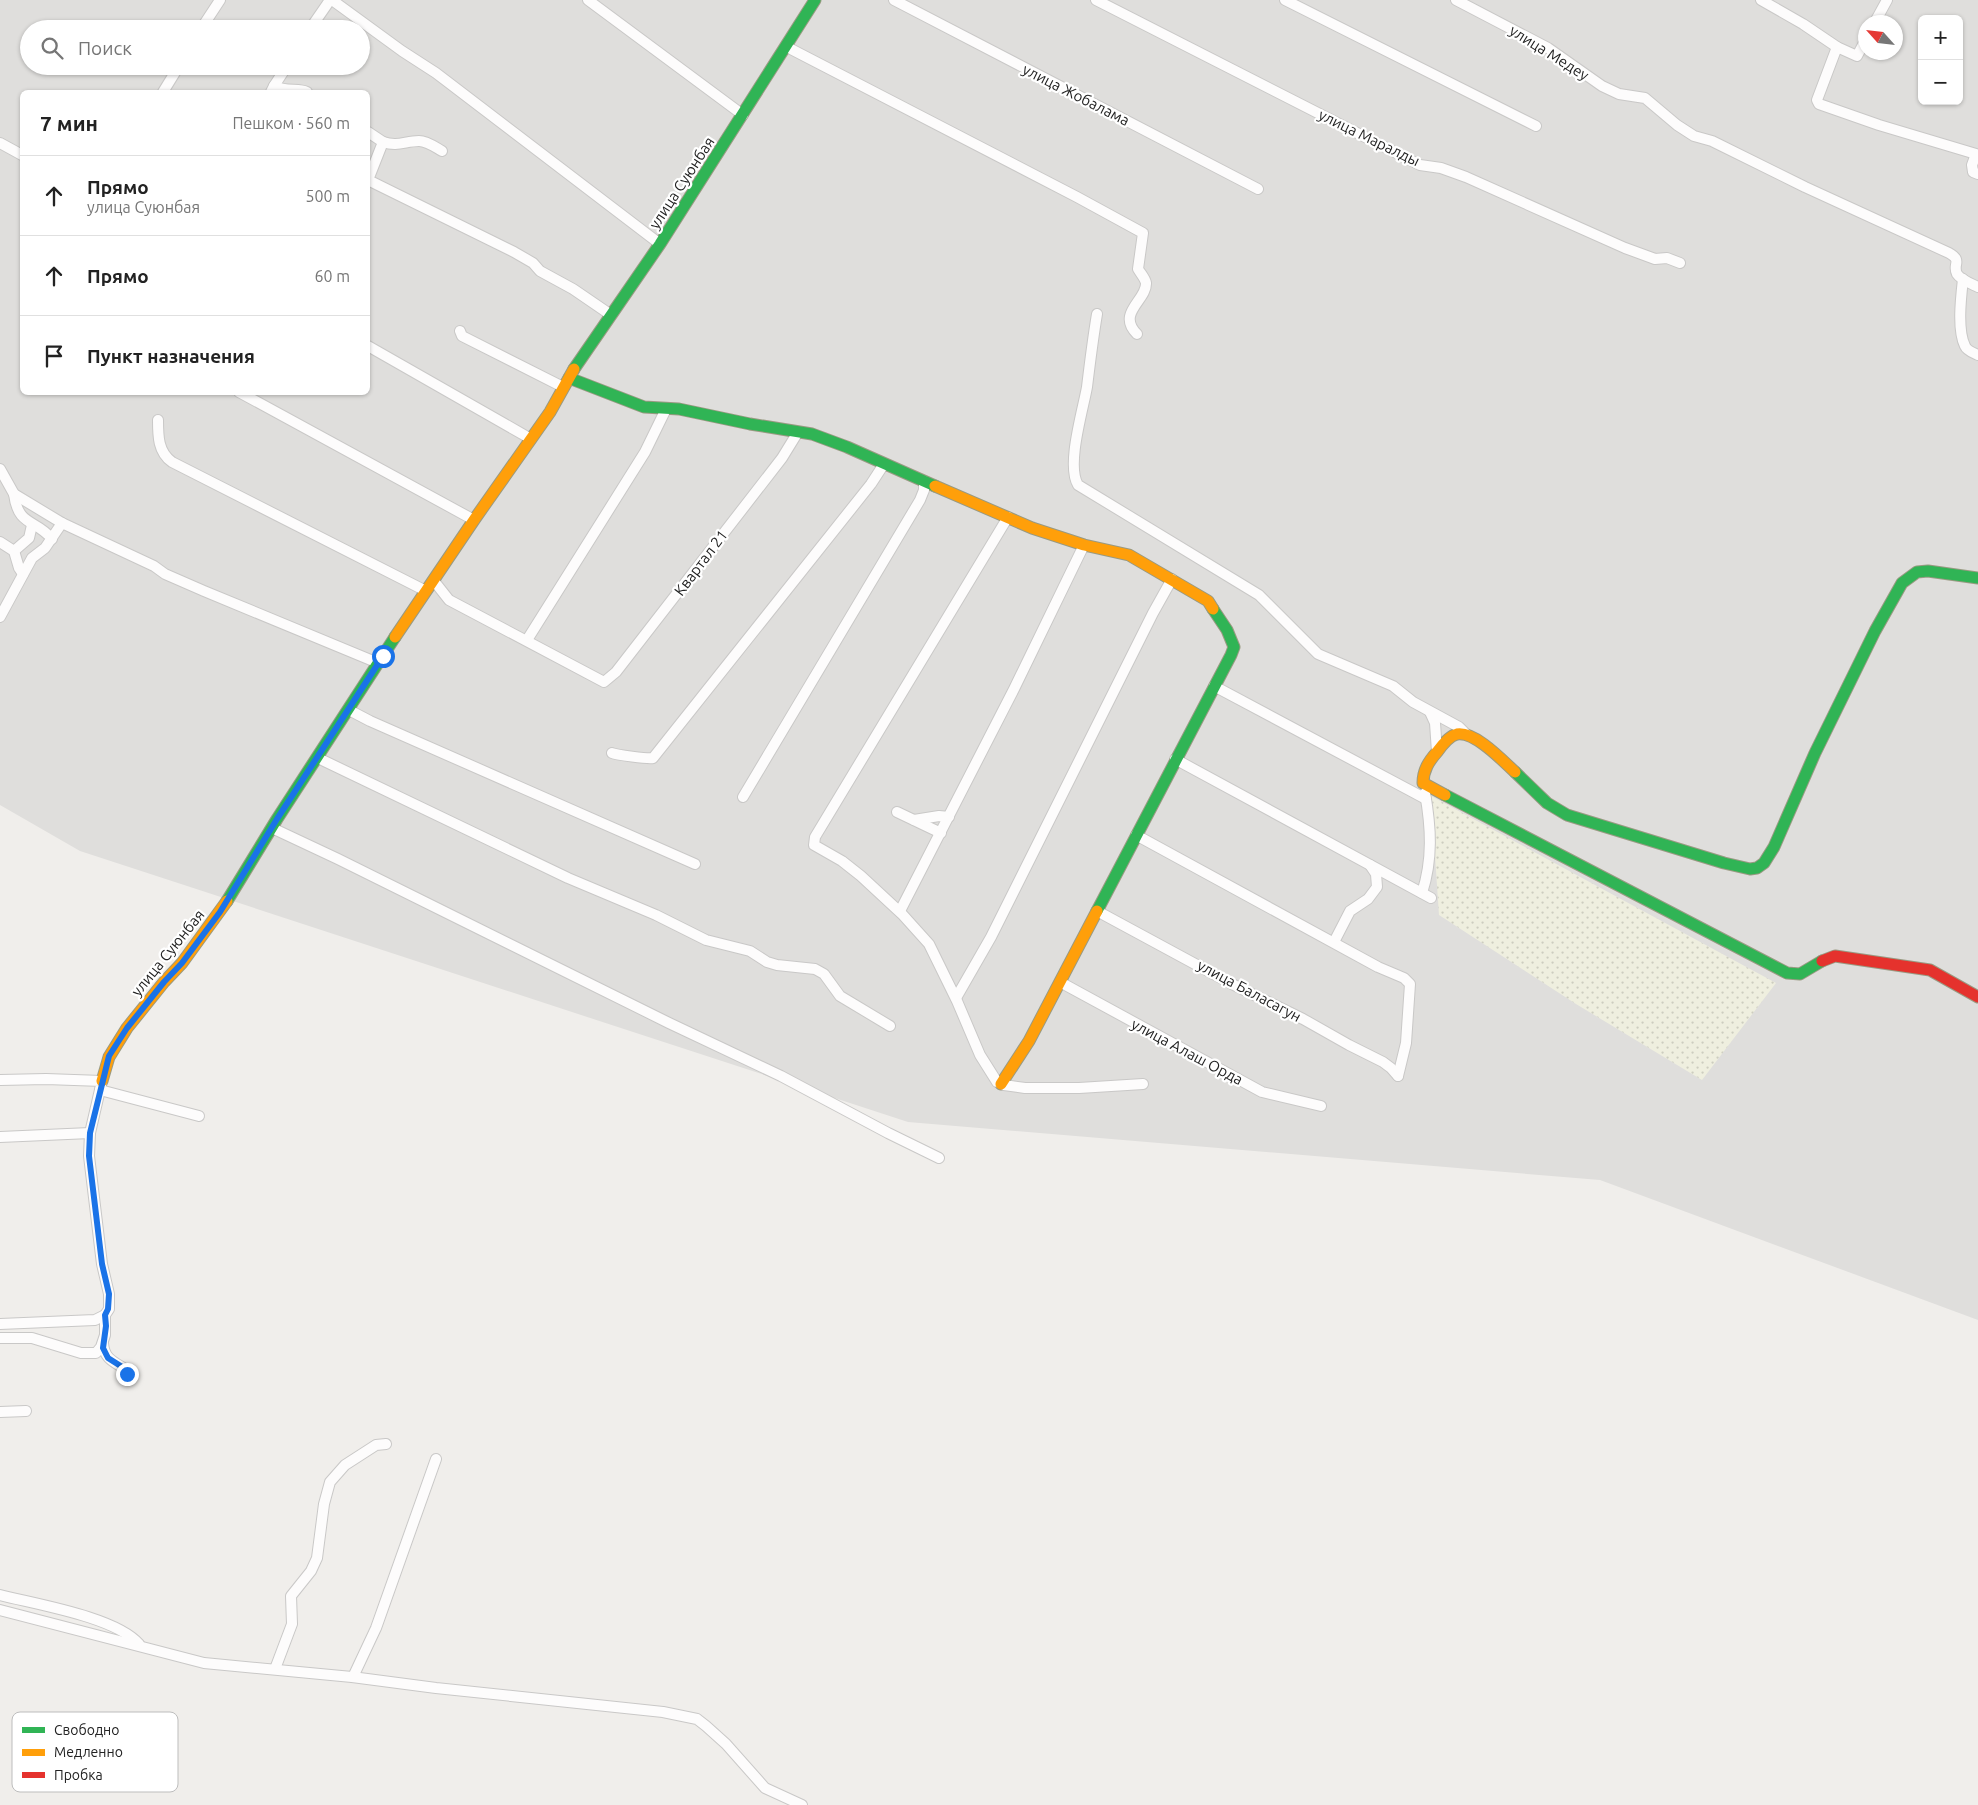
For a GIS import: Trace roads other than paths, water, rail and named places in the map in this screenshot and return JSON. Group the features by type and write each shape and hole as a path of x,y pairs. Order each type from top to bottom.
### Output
{"street":[{"path":"207,20 220,0"},
{"path":"317,20 331,0 359,20"},
{"path":"588,0 743,114"},
{"name":"улица Суюнбая","path":"105,1315 108,1309 109,1294 102,1264 89,1156 90,1133 109,1056 127,1028 182,963 220,912 378,663 474,520 550,412 579,360 660,244 787,47 815,0"},
{"name":"улица Жобалама","path":"894,0 1258,189"},
{"name":"улица Маралды","path":"1096,0 1420,165 1441,168 1466,177 1625,248 1655,259 1667,258 1680,263"},
{"path":"1285,0 1432,76 1536,126"},
{"name":"улица Медеу","path":"1456,0 1548,48 1602,86 1619,94 1645,98 1677,125 1694,136 1712,141 1804,188 1955,256 1957,273 1963,279"},
{"path":"1761,0 1803,24 1837,47 1857,56 1858,54"},
{"path":"1878,15 1887,0"},
{"path":"370,28 436,73 660,244"},
{"path":"787,47 1068,192 1143,233 1138,269 1146,281 1146,287 1131,312 1130,320 1131,328 1137,334"},
{"path":"1837,47 1817,100 1822,106 1976,154 1973,172 1978,174"},
{"path":"164,90 173,75"},
{"path":"272,89 281,75"},
{"path":"281,90 304,90"},
{"path":"370,133 382,142 391,145 420,141 442,151"},
{"path":"370,175 382,142"},
{"path":"0,143 20,154"},
{"path":"370,181 514,252 533,263 540,272 573,289 611,315"},
{"path":"1978,287 1963,279 1960,315 1965,346 1968,350 1978,355"},
{"path":"1097,314 1086,390 1076,437 1075,480 1078,485 1259,595 1318,654 1393,686 1430,712 1489,748 1545,802 1567,815 1724,863 1750,869 1757,868 1764,863 1774,847 1815,753 1875,631 1902,583 1917,572 1928,571 1978,578"},
{"path":"460,331 462,336 566,383 644,407 679,409 750,424 812,434 830,440 1032,528 1084,545 1129,556 1208,601 1233,642 1234,647 1029,1041 1001,1084"},
{"path":"370,347 531,439"},
{"path":"245,395 474,520"},
{"path":"434,581 449,600 527,640 645,452 666,409"},
{"path":"158,420 160,447 164,457 426,591"},
{"name":"Квартал 21","path":"527,640 595,679 604,682 616,672 782,458 798,432"},
{"path":"612,753 646,760 653,758 871,484 884,464"},
{"path":"0,469 14,494 18,512 52,539"},
{"path":"743,797 920,500 924,490 924,481"},
{"path":"14,494 62,523 154,566 165,574 378,663"},
{"path":"1008,518 813,841 814,845 842,861 861,876 900,911 929,944 956,998 980,1055 992,1076 1001,1084 1025,1088 1079,1088 1143,1084"},
{"path":"0,617 32,558 45,548 62,523"},
{"path":"14,551 29,538 32,525"},
{"path":"0,542 14,551 19,568 23,574"},
{"path":"900,911 941,833 1084,545"},
{"path":"956,998 991,937 1153,613 1172,579"},
{"path":"1214,686 1426,799"},
{"path":"349,710 370,721 695,864"},
{"path":"1430,712 1435,723 1437,752"},
{"path":"1422,893 1430,858 1431,840 1422,776 1427,765 1437,752 1453,736 1466,734"},
{"path":"318,758 568,878 656,915 706,940 750,950 766,962 777,965 815,969 824,974 840,996 890,1026"},
{"path":"1175,759 1432,898"},
{"path":"1423,783 1787,973 1800,974 1825,959 1834,956 1853,958 1930,970 1978,997"},
{"path":"897,812 941,833"},
{"path":"914,820 938,816 949,817"},
{"path":"272,828 781,1076 939,1158"},
{"path":"1136,835 1334,942 1350,911 1368,899 1377,888 1376,874 1370,865"},
{"name":"улица Баласагун","path":"1097,911 1232,984 1304,1019 1383,1062 1398,1076 1406,1043 1410,984 1404,978 1378,967 1334,942"},
{"name":"улица Алаш Орда","path":"1060,982 1262,1092 1321,1106"},
{"path":"0,1080 46,1079 101,1086 199,1116"},
{"path":"0,1137 90,1133"},
{"path":"0,1324 95,1320 105,1315 104,1354 127,1370 127,1374"},
{"path":"0,1338 32,1338 88,1353 96,1353 103,1343"},
{"path":"0,1412 26,1411"},
{"path":"275,1669 292,1624 292,1596 317,1558 330,1482 345,1466 376,1445 386,1444"},
{"path":"353,1677 379,1620 436,1459"},
{"path":"0,1595 112,1626 132,1637 140,1646"},
{"path":"0,1610 204,1663 353,1677 436,1688 663,1712 697,1719 726,1744 765,1788 802,1805"}]}
